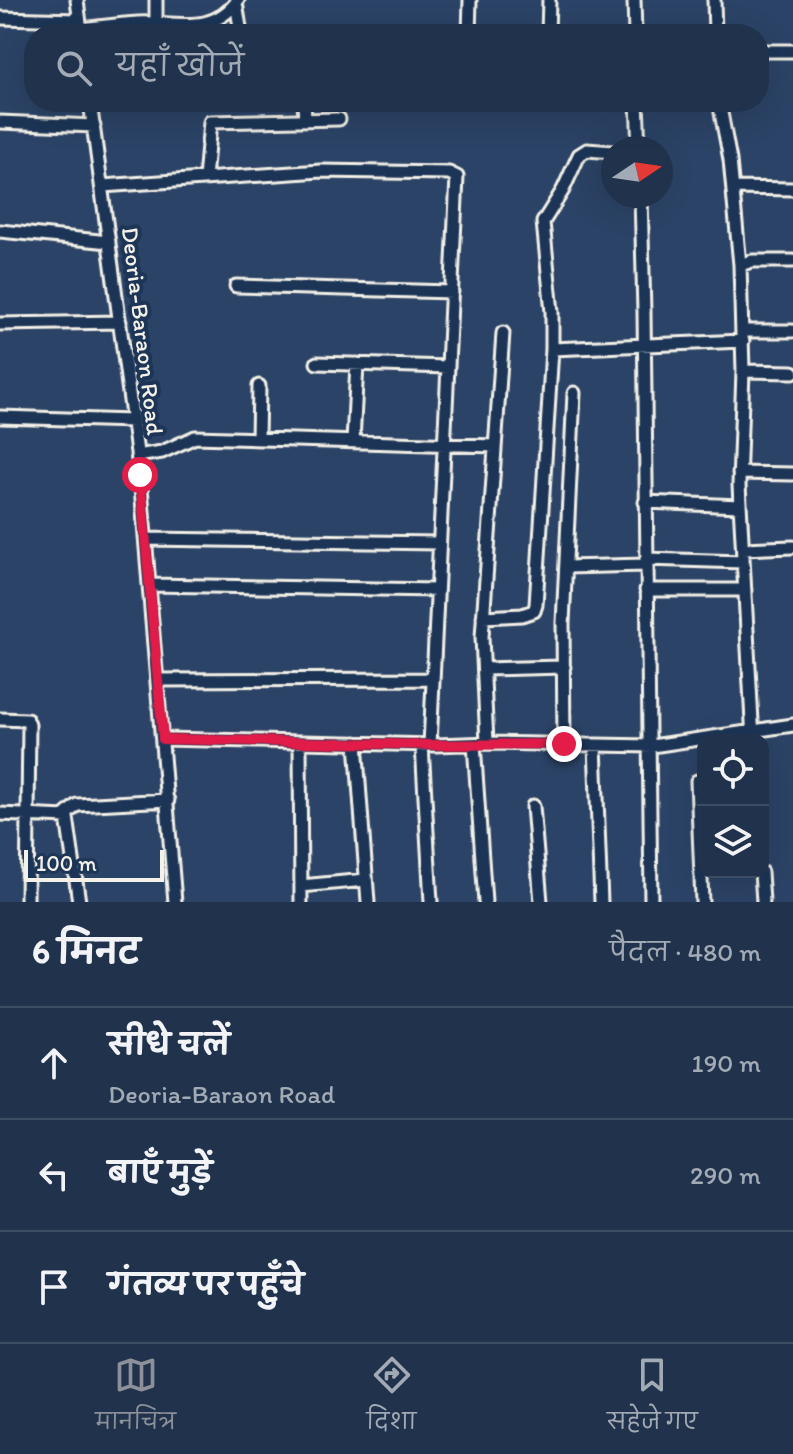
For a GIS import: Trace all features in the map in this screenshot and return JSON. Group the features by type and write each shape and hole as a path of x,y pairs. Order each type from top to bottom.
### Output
{"street":[{"path":"77,0 80,24"},
{"path":"156,0 156,23"},
{"path":"469,24 470,0"},
{"path":"548,24 549,0"},
{"path":"634,0 635,24"},
{"path":"714,0 715,24"},
{"path":"200,24 222,15 237,1"},
{"path":"237,1 240,24"},
{"path":"0,18 48,24"},
{"path":"141,24 160,24"},
{"path":"769,51 793,51"},
{"name":"Deoria-Baraon Road","path":"92,112 146,539 175,902"},
{"path":"305,112 305,120"},
{"path":"637,112 638,136"},
{"path":"721,112 733,188 740,265 743,371 739,473 753,734"},
{"path":"205,179 210,122 339,119"},
{"path":"0,122 94,126"},
{"path":"483,617 527,613 534,611 536,605 552,349 552,312 543,222 563,190 579,155 587,150 601,151"},
{"path":"102,186 321,171 455,174 459,183 433,679 426,745 431,902"},
{"path":"733,188 793,189"},
{"path":"641,208 651,902"},
{"path":"0,231 109,242"},
{"path":"740,265 752,261 793,261"},
{"path":"236,286 452,292"},
{"path":"0,324 120,322"},
{"path":"552,349 644,346 793,331"},
{"path":"487,743 483,617 503,333"},
{"path":"317,363 448,367"},
{"path":"353,442 357,364"},
{"path":"743,371 793,372"},
{"path":"258,439 259,386"},
{"path":"564,744 566,567 574,393"},
{"path":"0,417 133,421"},
{"path":"137,456 162,452 195,437 495,446"},
{"path":"739,473 793,474"},
{"path":"645,502 740,506"},
{"path":"146,539 439,543"},
{"path":"566,567 743,556 793,547"},
{"path":"150,585 437,590"},
{"path":"646,590 745,590"},
{"path":"484,669 564,667"},
{"path":"158,680 433,679"},
{"path":"0,719 22,718 29,725 27,902"},
{"path":"757,734 793,725"},
{"path":"163,739 426,745 648,745 697,740"},
{"path":"300,742 301,902"},
{"path":"356,743 368,902"},
{"path":"474,744 485,902"},
{"path":"595,745 601,902"},
{"path":"64,816 77,805 168,800"},
{"path":"533,806 541,902"},
{"path":"698,806 702,902"},
{"path":"0,814 64,816 68,819 79,902"},
{"path":"761,878 763,902"},
{"path":"301,886 366,880"}],"route":[{"path":"140,475 163,739 430,745 564,744"}]}
